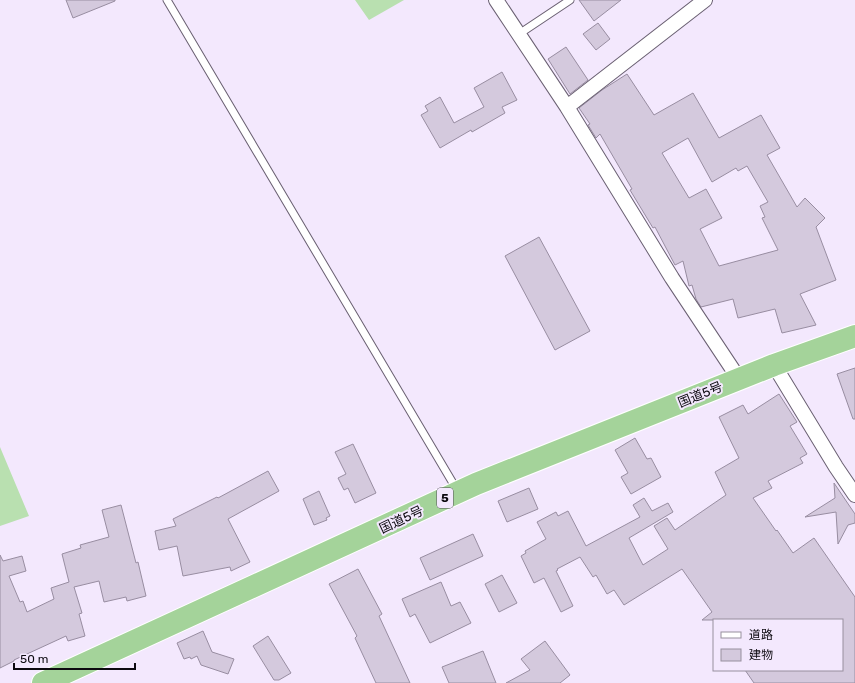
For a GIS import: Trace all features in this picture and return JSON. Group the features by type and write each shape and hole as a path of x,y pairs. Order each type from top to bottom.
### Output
{"highway":[{"name":"国道5号","path":"43,683 476,484 774,365 855,336"}],"street":[{"path":"496,0 567,107 672,278 739,379"},
{"path":"567,107 705,0"},
{"path":"774,365 836,467 855,495"}],"lane":[{"path":"167,0 458,492"},
{"path":"519,34 570,0"}],"green space":[{"path":"355,0 404,0 369,20"},
{"path":"0,447 29,516 0,526"}],"building":[{"path":"66,0 115,0 115,1 73,18"},
{"path":"579,0 621,0 594,21"},
{"path":"598,23 610,39 596,50 583,34"},
{"path":"566,47 588,80 570,94 548,59"},
{"path":"502,72 517,100 502,107 505,113 440,148 421,115 428,111 425,106 440,97 454,123 484,107 474,88"},
{"path":"627,74 654,115 693,93 719,138 761,115 780,148 767,155 797,207 805,198 825,218 816,227 836,280 800,294 816,325 782,333 775,309 738,318 733,299 701,307 696,299 692,285 689,286 683,261 675,265 655,227 653,228 630,190 632,189 600,134 596,138 588,125 590,124 579,108 602,90","holes":["688,138 712,182 736,168 738,171 747,166 768,202 760,206 765,217 762,218 778,250 719,266 700,229 722,218 706,189 689,198 662,153"]},
{"path":"539,237 590,331 555,350 505,256"},
{"path":"855,368 855,419 853,419 837,374"},
{"path":"779,394 797,422 790,426 807,454 800,458 803,463 768,481 772,488 753,498 793,553 814,538 855,597 855,683 754,683 746,671 843,671 843,619 702,620 712,612 682,569 624,605 614,590 607,594 596,575 593,577 580,557 557,569 558,570 556,571 573,606 561,612 544,578 534,583 521,556 526,553 525,551 546,539 537,522 556,512 558,516 568,511 586,546 640,517 633,505 644,498 652,511 668,503 673,512 629,538 643,565 668,549 654,526 667,518 675,530 726,495 715,472 739,458 719,417 743,405 748,414"},
{"path":"635,438 647,459 651,458 661,477 631,494 621,477 628,473 615,450"},
{"path":"353,444 376,493 355,503 348,488 344,490 338,478 346,474 335,452"},
{"path":"268,471 279,491 228,519 250,562 231,571 230,567 183,576 177,546 159,550 155,531 176,526 173,519 217,497 218,498"},
{"path":"834,483 855,514 855,523 848,525 838,544 836,512 805,517 835,498"},
{"path":"529,488 538,509 507,522 498,501"},
{"path":"319,491 330,516 326,518 327,520 314,525 303,499"},
{"path":"121,505 136,563 138,562 146,596 127,601 126,597 104,602 99,581 74,587 82,613 79,614 85,636 68,641 66,636 0,668 0,555 3,561 22,556 26,571 9,576 20,602 23,601 27,612 54,599 51,588 69,582 62,554 81,548 80,545 109,537 102,510"},
{"path":"473,534 483,556 430,580 420,558"},
{"path":"358,569 382,614 379,616 410,683 376,683 355,638 357,636 329,584"},
{"path":"502,575 517,603 499,612 485,584"},
{"path":"441,582 451,606 460,602 471,623 430,643 415,614 410,617 402,599"},
{"path":"203,631 212,652 234,659 228,674 201,665 197,656 191,659 190,657 184,659 177,643"},
{"path":"268,636 291,673 279,680 274,680 253,646"},
{"path":"545,641 570,675 560,683 506,683 530,670 521,659"},
{"path":"483,651 496,683 449,683 442,667"}]}
